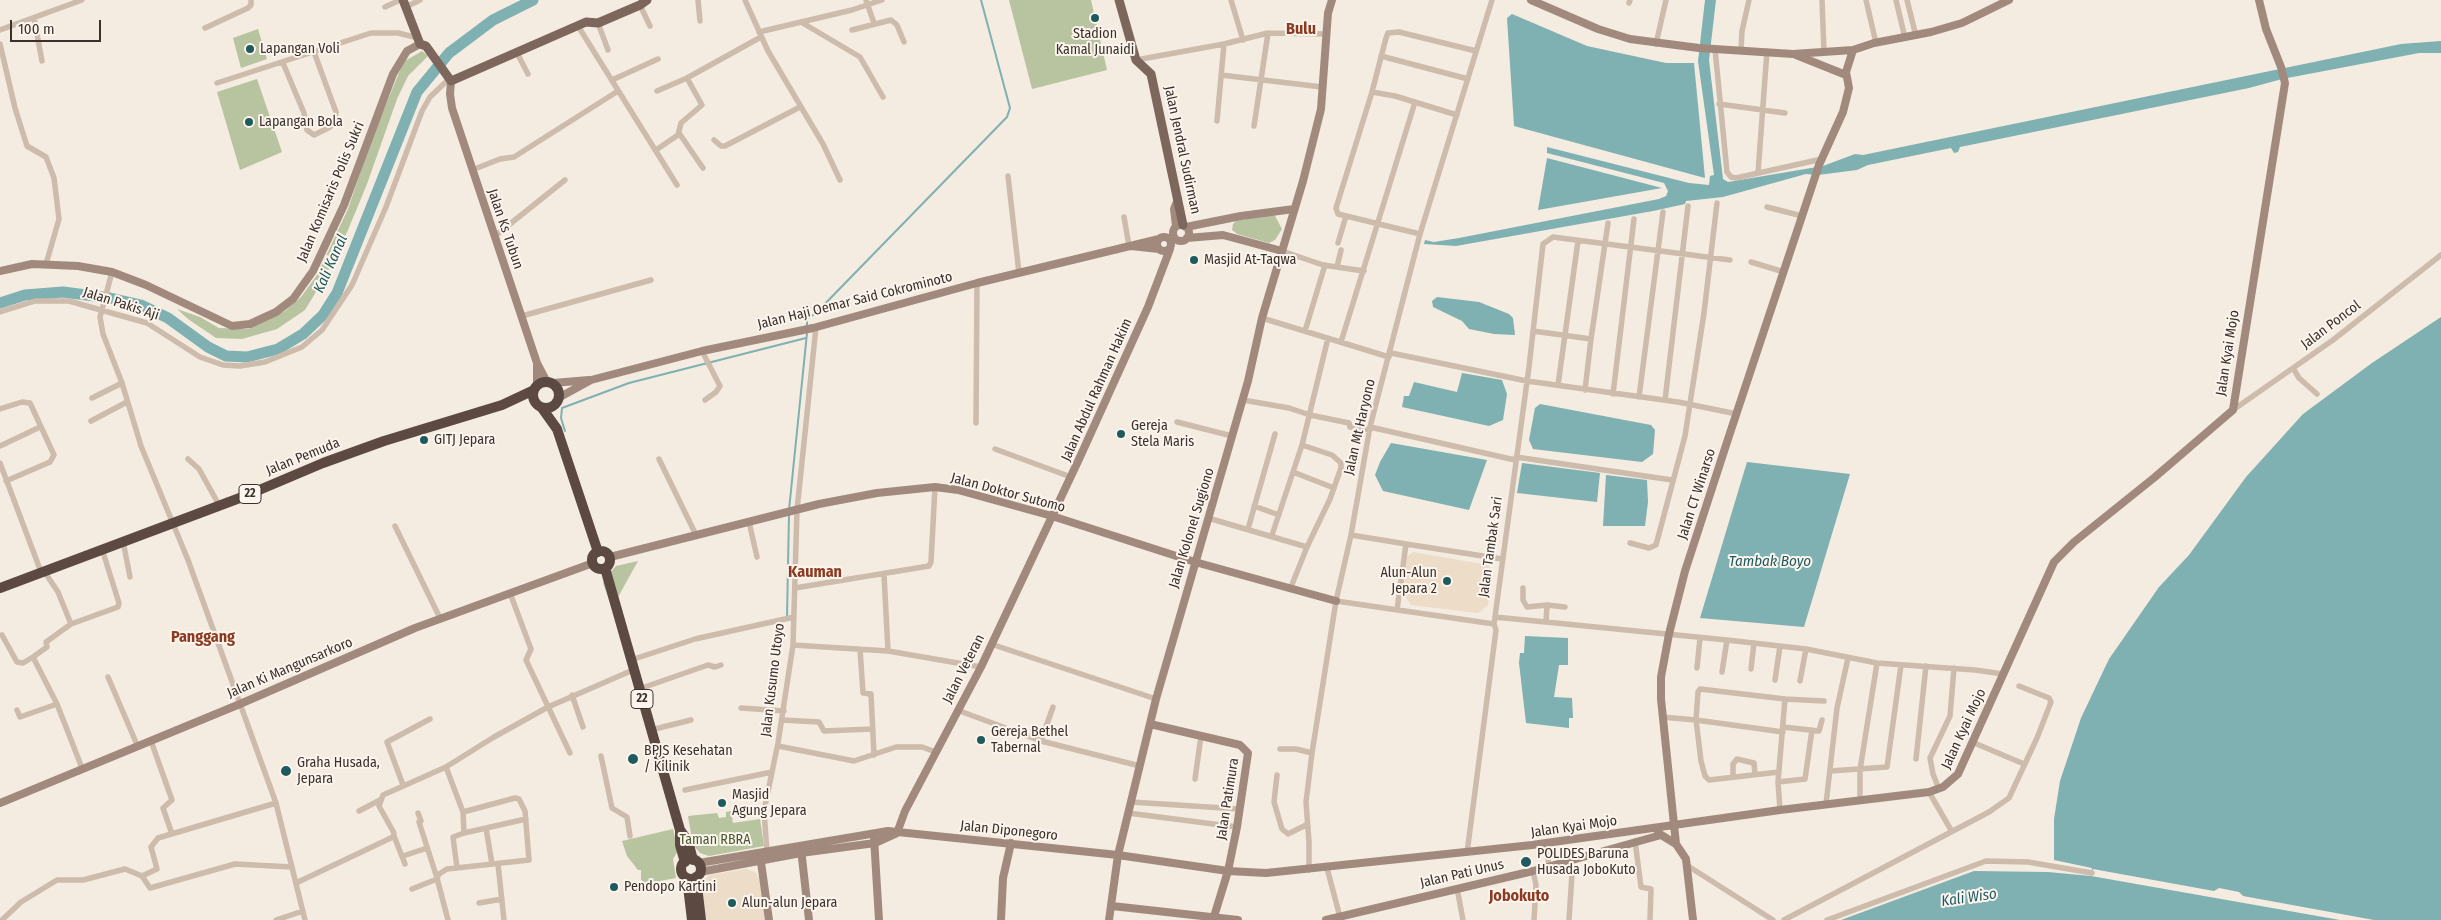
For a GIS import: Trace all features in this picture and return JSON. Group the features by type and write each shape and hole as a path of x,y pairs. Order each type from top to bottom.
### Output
{"highway":[{"path":"557,429 559,399 557,387 541,388 542,408 557,429 598,552"},
{"name":"Jalan Pemuda","path":"0,588 376,444 502,405 541,388"},
{"path":"542,408 551,408 559,399"},
{"path":"598,552 605,552 610,557 609,564 605,568 598,568 593,564 593,557 598,552"},
{"name":"22","path":"605,568 680,830 680,845 693,869 701,920"},
{"name":"22","path":"692,920 693,869"}],"main road":[{"name":"Jalan Jendral Sudirman","path":"1119,0 1136,60 1151,74 1178,199 1180,227"},
{"path":"1162,273 1160,250 1157,245 1162,238 1180,227 1294,209 1321,109 1327,34 1332,0"},
{"path":"1531,0 1598,29 1656,44 1793,54 1853,50 1876,43 1949,28 1995,3 2009,0"},
{"name":"Jalan Kyai Mojo","path":"1228,871 1266,873 1309,870 1467,853 1649,830 1860,799 1929,792 1939,789 1956,778 2038,593 2058,557 2233,410 2285,83 2281,67 2266,29 2260,0"},
{"path":"403,2 419,41 426,46 428,52 450,78 517,53 586,22 598,23 643,3"},
{"name":"Jalan Komisaris Polis Sukri","path":"0,271 24,265 78,266 146,285 232,326 250,324 285,306 300,290 313,271 344,205 399,62 409,49 419,41"},
{"name":"Jalan CT Winarso","path":"1676,844 1662,717 1662,677 1669,634 1697,531 1820,162 1848,96 1849,83 1846,75 1853,50"},
{"path":"1793,54 1846,75"},
{"name":"Jalan Ks Tubun","path":"450,78 452,108 537,363 541,388"},
{"name":"Jalan Kolonel Sugiono","path":"1109,920 1118,854 1156,699 1232,436 1262,318 1294,209"},
{"path":"1221,221 1222,235"},
{"path":"1130,246 1160,250 1171,248 1184,239 1188,231 1180,227"},
{"path":"1180,227 1175,238 1184,239 1222,235 1282,251"},
{"path":"1162,238 1170,239 1171,248"},
{"name":"Jalan Haji Oemar Said Cokrominoto","path":"559,399 591,380 702,351 815,327 977,283 1162,238"},
{"name":"Jalan Abdul Rahman Hakim","path":"1052,516 1162,273 1171,248"},
{"path":"541,388 591,380"},
{"name":"Jalan Doktor Sutomo","path":"610,557 780,514 877,493 934,487 958,490 1052,516 1195,562 1336,601"},
{"name":"Jalan Veteran","path":"897,833 906,811 957,710 981,667 1052,516"},
{"name":"Jalan Ki Mangunsarkoro","path":"0,802 82,768 138,747 152,744 440,618 593,564"},
{"name":"Jalan Patimura","path":"1150,724 1240,745 1248,753 1237,828 1228,871 1214,918"},
{"path":"1649,830 1662,835 1676,844 1688,866 1693,920"},
{"name":"Jalan Diponegoro","path":"801,850 888,831 1118,854 1228,871"},
{"name":"Jalan Diponegoro","path":"693,869 763,855 875,843 897,833"},
{"path":"873,834 879,920"},
{"name":"Jalan Pati Unus","path":"1334,919 1533,871 1662,835"},
{"path":"1001,920 1003,878 1011,843"},
{"path":"801,850 809,920"},
{"path":"763,855 769,920"},
{"path":"1112,906 1238,920"}],"street":[{"path":"0,30 82,0"},
{"path":"205,28 248,8 251,5 251,0"},
{"path":"385,7 420,0"},
{"path":"698,0 700,21"},
{"path":"745,0 760,34 800,107 823,144 840,180"},
{"path":"657,91 687,78 760,34 882,0"},
{"path":"1230,0 1243,40"},
{"name":"Jalan Mt Haryono","path":"1309,870 1306,802 1312,753 1336,601 1351,535 1370,429 1420,234 1492,0"},
{"path":"1656,44 1666,0"},
{"path":"1741,50 1742,31 1749,0"},
{"path":"1822,0 1824,52"},
{"path":"1866,0 1876,43"},
{"path":"1896,0 1906,38"},
{"path":"1907,0 1916,36"},
{"path":"643,3 650,26"},
{"path":"867,3 874,23"},
{"path":"34,18 42,61"},
{"path":"801,22 860,57 883,97"},
{"path":"852,30 874,23 894,22 904,42"},
{"path":"598,23 608,50"},
{"path":"578,26 677,185"},
{"path":"1420,234 1338,214 1336,208 1372,92 1386,38 1388,33 1393,32 1476,50"},
{"path":"217,84 371,33 398,33 419,41"},
{"path":"1136,60 1268,34 1327,34"},
{"path":"1254,126 1268,34"},
{"path":"0,44 15,108 27,146 46,157 54,178 59,219 46,264"},
{"path":"1217,121 1224,44"},
{"path":"1714,49 1726,172 1731,177 1736,178 1820,162"},
{"path":"1758,173 1761,108 1767,51"},
{"path":"282,63 304,113 308,131 314,135 330,127 335,119 336,112 314,52"},
{"path":"517,53 528,74"},
{"path":"1381,56 1468,79"},
{"path":"612,80 658,58"},
{"path":"1221,75 1262,78 1322,87"},
{"name":"Jalan Pakis Aji","path":"0,312 35,301 55,300 102,311 147,323 200,357 222,365 240,366 265,362 302,347 322,330 352,285 386,207 422,111 430,97 450,78"},
{"path":"656,150 679,133 681,123 702,104 687,78"},
{"path":"472,170 500,158 514,157 618,91"},
{"path":"1372,92 1394,96 1457,115"},
{"path":"1341,342 1415,102"},
{"path":"1719,104 1761,108 1786,113"},
{"path":"714,140 721,146 725,146 800,107"},
{"path":"679,133 703,168"},
{"path":"1008,176 1019,273"},
{"path":"495,236 564,180"},
{"path":"1630,543 1650,548 1656,546 1685,436 1699,349 1717,203"},
{"path":"1665,400 1688,206"},
{"path":"1766,207 1802,216"},
{"path":"1639,397 1663,212"},
{"path":"1338,243 1346,216"},
{"path":"1124,217 1130,246"},
{"path":"1613,394 1634,219"},
{"path":"1586,390 1590,339 1608,223"},
{"name":"Jalan Tambak Sari","path":"1467,853 1496,630 1494,621 1527,381 1543,244 1553,237 1578,241"},
{"path":"1558,385 1578,241 1730,260"},
{"path":"1337,267 1341,250"},
{"path":"1282,251 1325,265 1364,271"},
{"name":"Jalan Poncol","path":"2233,410 2397,291 2441,255"},
{"path":"1751,262 1784,272"},
{"path":"1305,331 1325,265"},
{"path":"112,276 102,311 103,334 122,383 141,446 173,522 276,803 305,920"},
{"path":"522,316 651,280"},
{"path":"976,422 977,283"},
{"path":"1262,318 1390,355 1527,381 1665,400 1736,414"},
{"name":"Jalan Kusumo Utoyo","path":"763,855 764,811 778,746 793,645 795,511 815,327"},
{"path":"1533,331 1590,339"},
{"path":"1272,535 1302,445 1328,338"},
{"path":"702,351 720,386 716,392 705,400"},
{"path":"2293,368 2300,378 2317,394"},
{"path":"92,398 122,383"},
{"path":"1242,400 1288,408 1310,415 1349,423 1350,427 1370,429 1516,459 1672,480"},
{"path":"0,409 22,402 30,403 54,458 50,462 6,482"},
{"path":"91,421 127,402"},
{"path":"1177,422 1232,436"},
{"path":"0,446 40,427"},
{"path":"1248,529 1275,434"},
{"path":"1291,587 1341,468 1341,463 1332,455 1302,445"},
{"path":"995,449 1071,476"},
{"path":"188,459 199,469 219,505"},
{"path":"659,459 696,535"},
{"path":"0,463 42,571 58,592 71,624"},
{"path":"1293,472 1334,488"},
{"path":"795,588 924,568 930,564 934,487"},
{"path":"1254,506 1279,515"},
{"path":"1208,518 1272,535 1307,547"},
{"path":"749,522 757,557"},
{"path":"395,526 440,618"},
{"path":"1351,535 1502,559"},
{"path":"123,541 130,577"},
{"path":"1396,610 1406,544"},
{"path":"2,635 17,662 22,662 48,647 46,642 71,624 119,606 102,549"},
{"path":"884,575 888,651"},
{"path":"1524,588 1526,605 1530,607 1565,607"},
{"path":"510,593 531,649 526,660 570,753"},
{"path":"1336,601 1494,621 1546,622 1727,640 1806,649 1877,663 1954,668 2003,674"},
{"path":"1546,622 1547,606"},
{"path":"359,811 380,800 383,795 446,767 494,736 632,665 695,640 794,618"},
{"path":"1697,668 1700,638"},
{"path":"1722,672 1727,640"},
{"path":"1751,669 1754,643"},
{"path":"991,644 1156,699"},
{"path":"793,645 888,651 981,667"},
{"path":"1775,680 1780,646"},
{"path":"860,649 863,693 871,694 874,756"},
{"path":"1800,681 1806,649"},
{"path":"33,657 57,704 82,768"},
{"path":"1826,804 1837,708 1848,658"},
{"path":"1860,799 1860,770 1877,663"},
{"path":"639,689 708,665 715,667 721,665"},
{"path":"1830,771 1860,770 1887,766 1901,665"},
{"path":"1916,759 1926,666"},
{"path":"1939,789 1932,773 1930,758 1950,716 1954,668"},
{"path":"108,677 138,747"},
{"path":"1784,920 1994,808 2009,798 2037,738 2051,700 2019,686"},
{"path":"1779,772 1711,781 1705,776 1696,720 1700,688 1785,699 1824,701"},
{"path":"572,695 583,727"},
{"path":"1780,810 1778,782 1785,699"},
{"path":"17,710 20,717 57,704"},
{"path":"1041,741 1053,707"},
{"path":"741,708 784,711"},
{"path":"957,710 1041,741 1140,766"},
{"path":"1662,717 1783,730 1820,731 1822,720"},
{"path":"403,785 387,743 430,719"},
{"path":"651,730 691,720"},
{"path":"782,720 819,722 824,731 872,729"},
{"path":"1778,782 1805,779 1812,730"},
{"path":"1195,779 1201,736"},
{"path":"1972,742 2024,764"},
{"path":"152,744 172,800 163,808 172,834"},
{"path":"778,746 854,761 874,756 896,747 907,746 936,752"},
{"path":"1280,749 1296,749 1312,753"},
{"path":"601,756 612,808 627,817 630,836"},
{"path":"1733,777 1733,764 1737,759 1754,763 1756,774"},
{"path":"446,767 463,812 464,833"},
{"path":"684,790 772,772"},
{"path":"1277,775 1274,802 1282,829 1288,834 1306,825"},
{"path":"1929,792 1951,830"},
{"path":"433,866 447,869 529,860 524,805 518,798 463,812"},
{"path":"380,800 380,808 405,864"},
{"path":"1131,802 1240,809"},
{"path":"142,876 157,869 151,847 153,842 172,834 276,803"},
{"path":"418,813 448,920"},
{"path":"1128,813 1237,828"},
{"path":"457,868 453,837 526,820"},
{"path":"486,828 502,899 504,920"},
{"path":"296,883 381,845 394,836"},
{"path":"1635,841 1641,888 1651,889 1650,920"},
{"path":"1546,842 1549,866"},
{"path":"403,856 427,848"},
{"path":"1569,920 1572,874 1570,860"},
{"path":"1827,920 1986,861 2028,862 2092,873"},
{"path":"2,920 22,902 57,880 83,880 125,869 142,876 150,888 234,864 292,867"},
{"path":"1688,866 1773,920"},
{"path":"1328,868 1334,919"},
{"path":"412,888 437,878 447,869"},
{"path":"1533,871 1536,885 1534,920"},
{"path":"1457,888 1463,920"},
{"path":"479,904 502,899"},
{"path":"276,920 303,911"}],"green space":[{"path":"1009,0 1091,0 1107,70 1032,89"},
{"name":"Lapangan Voli","path":"258,29 267,59 241,68 233,38"},
{"path":"422,51 428,56 408,76 397,99 367,184 348,230 325,277 305,310 277,329 242,339 216,338 177,309 200,317 219,328 248,329 285,311 301,297 317,275 348,209 372,138 401,68 405,61"},
{"name":"Lapangan Bola","path":"257,79 282,152 240,170 217,92"},
{"path":"1274,214 1282,229 1275,240 1269,243 1237,234 1232,230 1233,224 1236,221"},
{"path":"638,561 612,608 603,583 605,578 616,566"},
{"name":"Taman RBRA","path":"731,811 733,823 760,819 764,846 709,856 700,853 693,845 688,816 717,813 719,818 726,817 726,812"},
{"path":"673,829 678,851 673,859 676,878 644,884 641,879 641,870 638,870 627,856 622,841"}],"shaded area":[{"name":"Alun-Alun Jepara 2","path":"1413,552 1488,565 1493,571 1488,605 1478,613 1411,605 1401,591 1407,557"},
{"name":"Alun-alun Jepara","path":"746,869 755,872 759,878 766,920 702,920 700,883 710,875"}],"water":[{"path":"1705,0 1716,0 1709,60 1723,179 1728,182 1823,166 1855,154 1863,155 2401,44 2441,41 2441,53 2419,53 2282,79 2249,88 1960,147 1958,152 1954,153 1951,148 1868,165 1857,170 1818,175 1806,174 1723,197 1686,201 1685,204 1653,211 1456,246 1424,244 1425,240 1434,242 1459,238 1659,199 1666,196 1668,191 1664,183 1547,153 1547,147 1689,183 1709,185 1710,176 1714,175 1698,61"},
{"path":"1512,14 1587,46 1666,63 1694,63 1705,178 1514,126 1507,18"},
{"path":"1547,158 1662,188 1538,210"},
{"path":"1437,297 1479,302 1509,314 1513,318 1515,335 1494,334 1469,329 1462,321 1433,307 1432,301"},
{"name":"Kali Wiso","path":"2441,317 2441,920 1841,920 1974,871 2048,872 2091,876 2092,868 2054,860 2054,819 2060,781 2081,718 2109,659 2159,587 2189,555 2246,477 2303,414 2372,363"},
{"path":"1462,373 1502,380 1507,394 1503,420 1489,426 1402,407 1404,396 1409,396 1414,382 1457,392"},
{"path":"1540,404 1651,425 1655,430 1653,454 1642,462 1533,449 1529,440 1535,408"},
{"path":"1391,443 1487,460 1469,510 1383,491 1375,475"},
{"name":"Tambak Boyo","path":"1747,462 1850,474 1804,627 1700,618"},
{"path":"1522,463 1600,473 1597,502 1517,493"},
{"path":"1606,475 1647,480 1648,502 1645,526 1603,526"},
{"path":"1525,636 1568,638 1568,665 1559,665 1554,697 1572,698 1573,718 1569,718 1569,728 1526,723 1519,663 1520,653 1524,653"}],"pier":[{"path":"2093,869 2214,891 2219,888 2239,892 2243,896 2374,920 2340,920 2091,876"}],"waterway":[{"name":"Kali Kanal","path":"0,303 25,295 63,292 110,298 141,305 168,318 208,347 226,356 247,357 278,349 303,334 323,315 337,293 417,92 449,53 493,20 533,0"},
{"path":"807,326 807,319 816,313 1007,117 1010,108 981,0"},
{"path":"789,510 807,333"},
{"path":"565,431 561,418 562,408 629,383 806,338"},
{"path":"787,617 789,514"}],"place":[{"name":"Stadion Kamal Junaidi","path":"1095,18"},
{"name":"Lapangan Voli","path":"250,49"},
{"name":"Lapangan Bola","path":"249,122"},
{"name":"Masjid At-Taqwa","path":"1194,260"},
{"name":"Gereja Stela Maris","path":"1121,434"},
{"name":"GITJ Jepara","path":"424,440"},
{"name":"Alun-Alun Jepara 2","path":"1447,581"},
{"name":"Gereja Bethel Tabernal","path":"981,740"},
{"name":"BPJS Kesehatan / Kilinik","path":"633,759"},
{"name":"Graha Husada, Jepara","path":"286,771"},
{"name":"Masjid Agung Jepara","path":"722,803"},
{"name":"POLIDES Baruna Husada JoboKuto","path":"1526,862"},
{"name":"Pendopo Kartini","path":"614,887"},
{"name":"Alun-alun Jepara","path":"732,903"}],"district":[{"name":"Bulu","path":"1301,30"},
{"name":"Kauman","path":"815,573"},
{"name":"Panggang","path":"203,638"},
{"name":"Jobokuto","path":"1519,897"}]}
